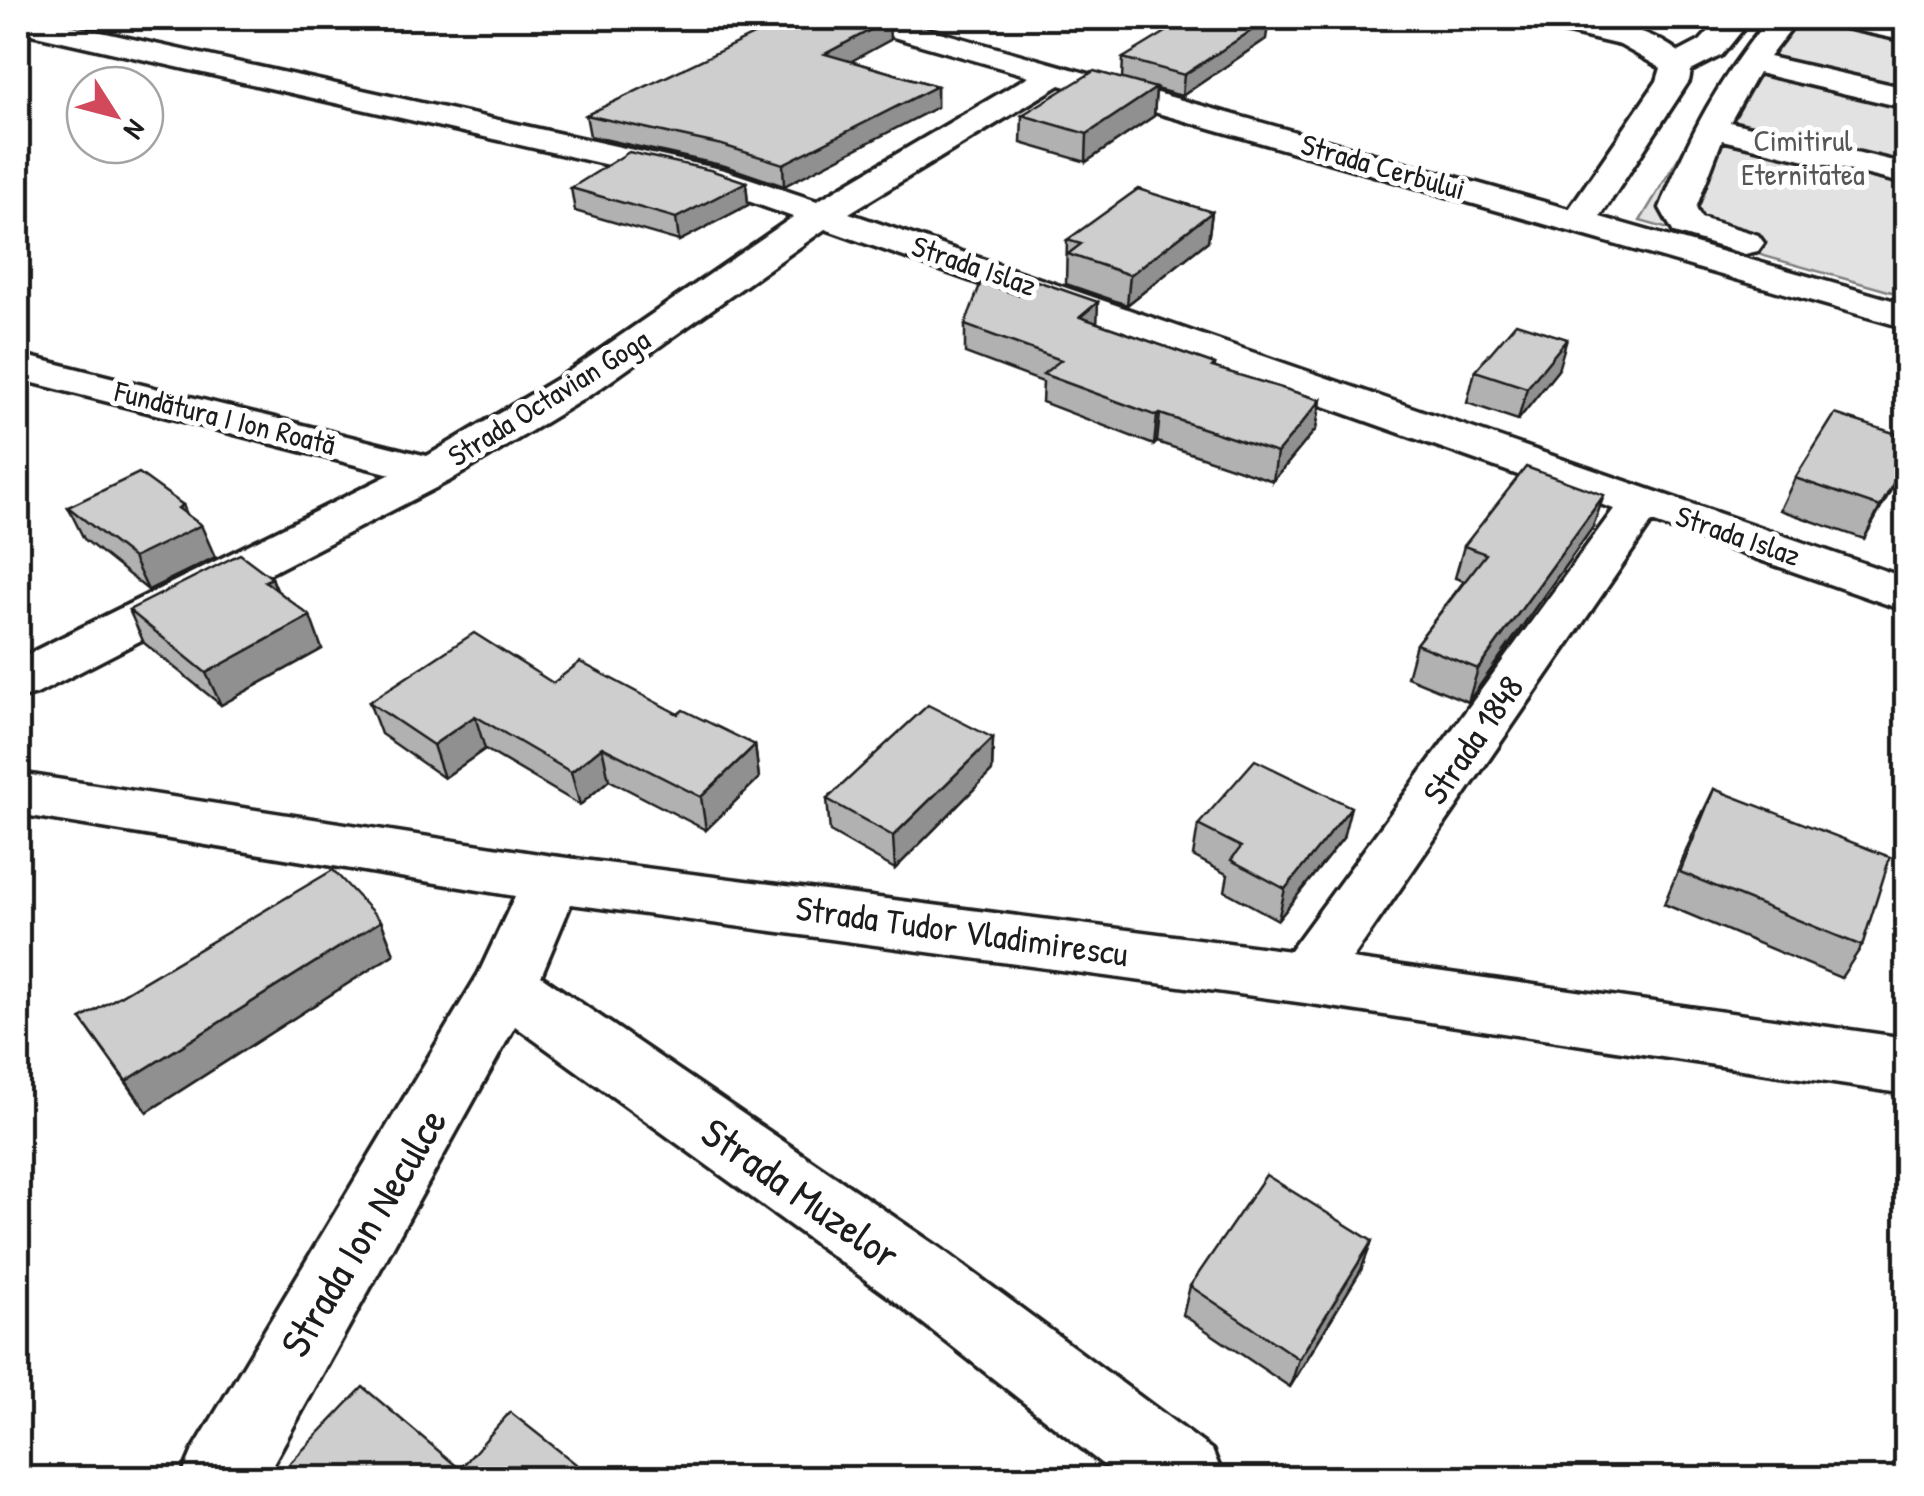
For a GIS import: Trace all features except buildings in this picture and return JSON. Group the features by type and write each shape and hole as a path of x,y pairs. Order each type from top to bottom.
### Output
{"street":[{"name":"Strada Cerbului","path":"859,18 1906,316"},
{"path":"1541,18 1635,40 1663,52 1677,66"},
{"path":"1578,223 1673,80 1677,66 1711,48 1737,18"},
{"path":"1784,18 1750,62 1710,127 1678,208 1687,225 1906,288"},
{"path":"1838,18 1906,32"},
{"name":"Strada Islaz","path":"18,22 673,168 823,212 1906,595"},
{"path":"120,44 160,28"},
{"path":"1750,62 1906,98"},
{"name":"Strada Octavian Goga","path":"18,682 433,471 580,382 823,212 1056,74"},
{"path":"1710,127 1906,174"},
{"name":"Fundătura I Ion Roată","path":"18,366 433,471"},
{"name":"Strada 1848","path":"1305,978 1643,502"},
{"name":"Strada Tudor Vladimirescu","path":"18,793 552,879 1305,978 1906,1066"},
{"path":"505,985 552,879"},
{"name":"Strada Ion Neculce","path":"221,1478 505,985"},
{"name":"Strada Muzelor","path":"505,985 918,1274 1184,1478"}],"green space":[{"name":"Cimitirul Eternitatea","path":"1781,18 1906,18 1906,296 1640,221 1697,127"}]}
